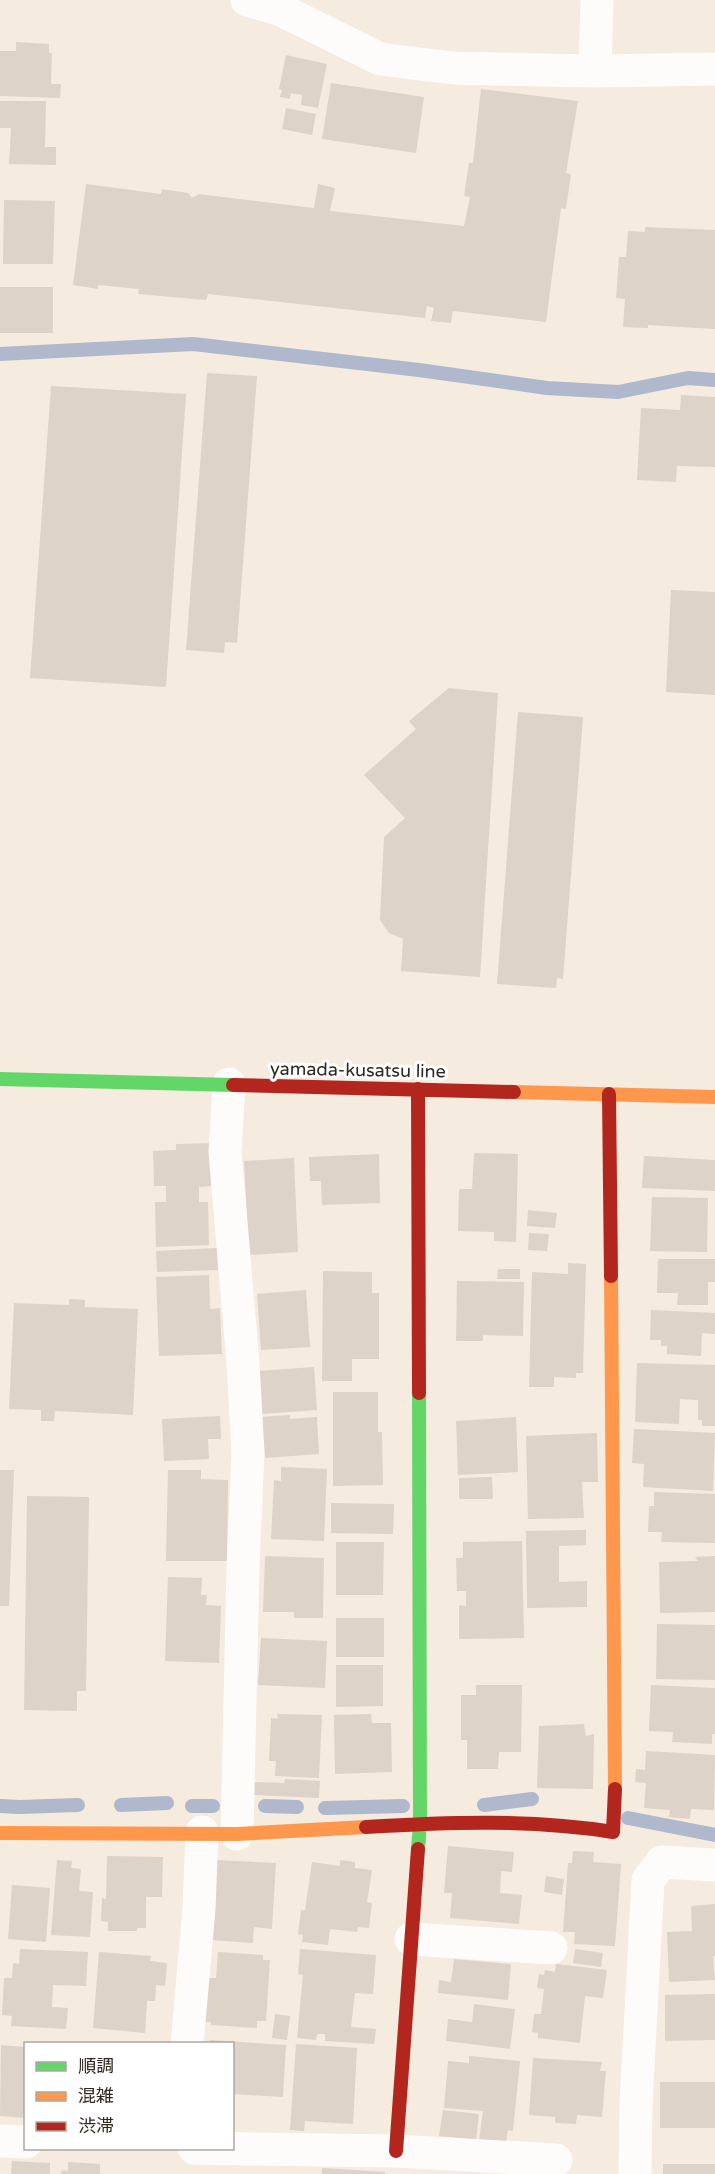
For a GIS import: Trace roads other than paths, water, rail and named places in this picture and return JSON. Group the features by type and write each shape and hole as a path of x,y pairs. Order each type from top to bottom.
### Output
{"street":[{"path":"248,0 279,9 381,59 452,68 595,71 715,69"},
{"path":"595,71 597,0"},
{"name":"yamada-kusatsu line","path":"0,1079 715,1097"},
{"path":"230,1084 225,1152 243,1363 248,1453 237,1834"},
{"path":"415,2160 411,1939 420,1824 418,1089"},
{"path":"0,1833 202,1832 237,1834 420,1824 520,1823 574,1826 613,1832 615,1785 609,1094"},
{"path":"188,2042 199,1909 202,1832"},
{"path":"635,2174 636,2104 648,1880 662,1863 715,1864"},
{"path":"411,1939 551,1948"},
{"path":"0,2142 24,2142"},
{"path":"231,2150 415,2160 556,2160"}],"waterway":[{"path":"0,354 193,344 419,370 547,388 618,392 688,378 715,380"},
{"path":"484,1805 532,1799"},
{"path":"121,1805 167,1803"},
{"path":"0,1806 78,1805"},
{"path":"192,1806 213,1806"},
{"path":"265,1806 297,1807"},
{"path":"325,1808 403,1806"},
{"path":"628,1818 715,1835"}]}
